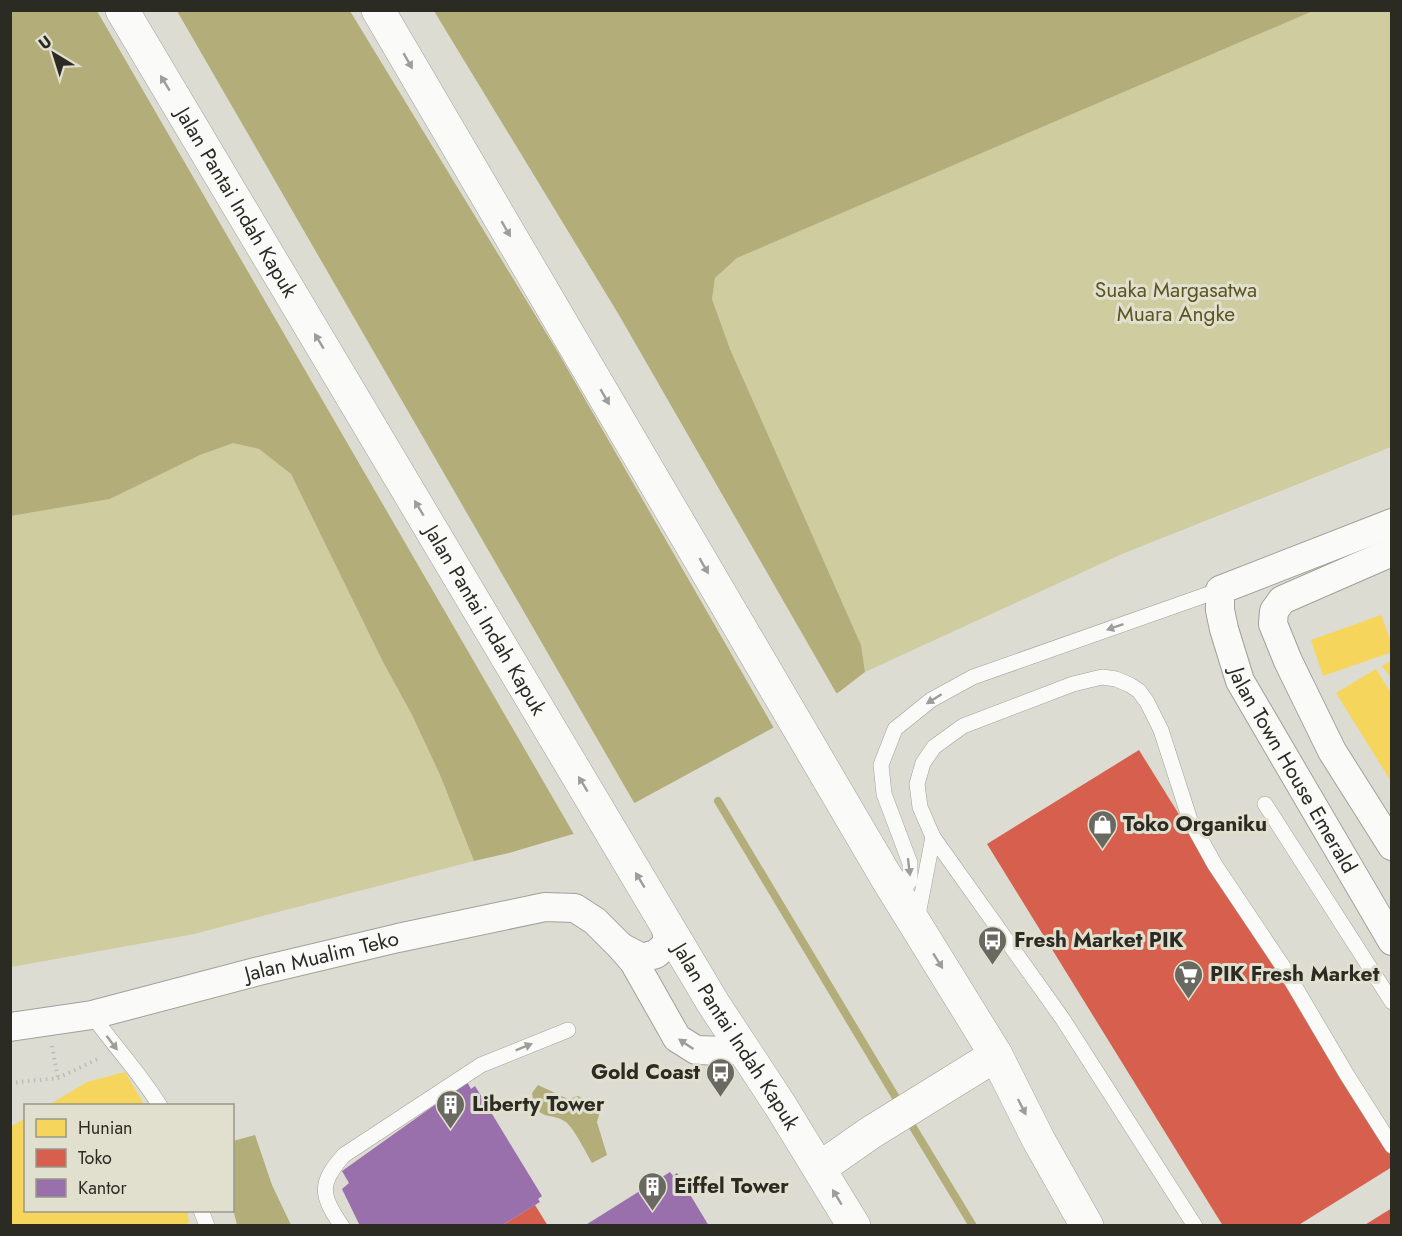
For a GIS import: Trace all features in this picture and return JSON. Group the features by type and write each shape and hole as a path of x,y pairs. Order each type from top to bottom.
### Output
{"main road":[{"name":"Jalan Pantai Indah Kapuk","path":"122,10 713,1003 820,1167 854,1226"},
{"path":"378,10 891,885 996,1055 1038,1139 1087,1226"},
{"path":"820,1167 870,1133 996,1055"}],"street":[{"path":"1220,591 1392,523"},
{"path":"1392,552 1281,600 1274,611 1273,624 1288,661 1332,750 1392,846"},
{"name":"Jalan Town House Emerald","path":"1220,591 1220,610 1224,629 1240,681 1392,941"},
{"name":"Jalan Mualim Teko","path":"10,1028 92,1015 270,968 545,907 574,908 595,921 634,962 677,1038 696,1050 727,1051 741,1046"},
{"name":"Jalan Mualim Teko","path":"621,947 642,958 656,954 668,943 665,922"}],"lane":[{"path":"891,885 910,881 910,863 884,794 881,765 895,729 931,700 973,678 1220,591"},
{"path":"1194,1226 1062,1018 933,837 920,807 917,784 923,763 934,747 963,726 1073,684 1102,677 1116,679 1139,691 1161,730 1190,820 1215,865 1284,968 1392,1146"},
{"path":"1265,804 1392,1002"},
{"path":"916,926 933,837"},
{"path":"92,1015 117,1050 144,1079 159,1104"},
{"path":"342,1226 327,1200 325,1184 329,1172 344,1155 481,1065 568,1030"}],"path":[{"path":"10,1083 58,1078 117,1050"}],"green space":[{"name":"Suaka Margasatwa Muara Angke","path":"1313,11 1391,11 1391,447 1122,554 865,672 861,645 730,349 712,299 715,278 737,258"},
{"path":"233,442 259,449 291,474 383,662 412,715 440,775 474,861 194,934 11,967 11,516 110,499 200,455"}],"shaded area":[{"path":"11,11 1313,11 737,258 715,278 712,299 730,349 861,645 865,672 839,692 583,831 474,861 440,775 412,715 383,662 291,474 259,449 233,443 200,455 110,499 11,516"},
{"path":"538,1085 568,1099 578,1096 601,1108 597,1122 607,1155 592,1163 564,1120 538,1110 532,1093"},
{"path":"255,1135 272,1185 291,1225 237,1225 234,1212 234,1141"}],"pier":[{"path":"97,11 177,11 636,806 575,836"},
{"path":"350,11 434,11 619,315 838,696 775,730 559,354"}],"building: Hunian":[{"path":"1381,615 1392,645 1392,652 1323,676 1311,640"},
{"path":"1392,660 1392,680 1382,666"},
{"path":"1376,669 1392,695 1392,783 1336,693"},
{"path":"125,1072 144,1104 50,1104 87,1082"},
{"path":"24,1119 24,1212 187,1212 189,1223 179,1226 10,1226 10,1127"}],"building: Toko":[{"name":"PIK Fresh Market","path":"1139,750 1392,1157 1392,1167 1297,1226 1223,1226 987,844"},
{"path":"535,1205 548,1226 501,1226"},
{"path":"1392,1208 1392,1226 1363,1226"}],"building: Kantor":[{"name":"Liberty Tower","path":"467,1082 471,1089 475,1086 542,1196 538,1199 540,1202 501,1226 360,1226 342,1189 349,1183 342,1171"},
{"name":"Eiffel Tower","path":"670,1172 673,1176 677,1173 709,1226 584,1226"}],"waterway":[{"path":"718,801 901,1106"},
{"path":"908,1119 973,1226"}],"place":[{"name":"Toko Organiku","path":"1102,850"},
{"name":"Fresh Market PIK","path":"993,966"},
{"name":"PIK Fresh Market","path":"1189,1000"},
{"name":"Gold Coast","path":"721,1098"},
{"name":"Liberty Tower","path":"451,1130"},
{"name":"Eiffel Tower","path":"653,1212"}]}
